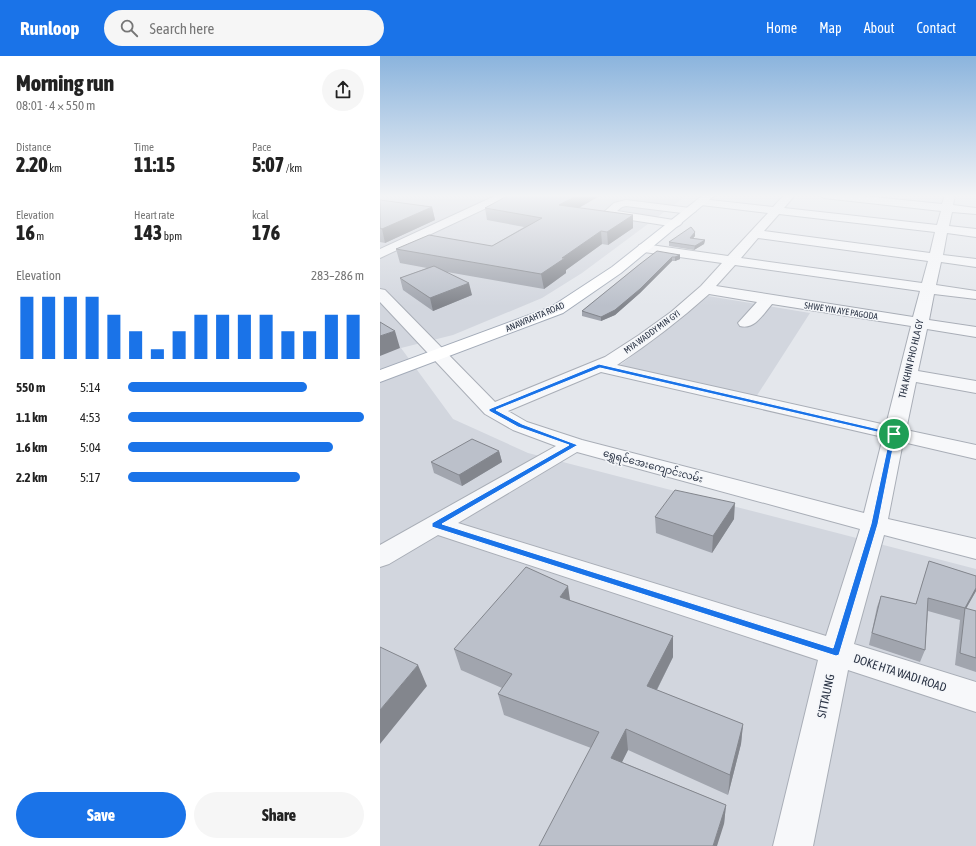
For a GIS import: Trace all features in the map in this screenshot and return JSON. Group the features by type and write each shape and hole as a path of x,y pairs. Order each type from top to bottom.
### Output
{"main road":[{"name":"ANAWRAHTA ROAD","path":"380,376 557,310 575,299 665,232"}],"street":[{"path":"380,254 428,232"},
{"name":"THA KHIN PHO HLA GY","path":"874,524 941,232"},
{"path":"755,234 976,263"},
{"name":"MYA WADDY MIN GYI","path":"492,410 611,361 645,340 677,315 706,289 755,234"},
{"path":"644,248 976,295"},
{"name":"SHWE YIN AYE PAGODA","path":"706,289 976,332"},
{"name":"ရွှေရင်အေးကျောင်းလမ်း","path":"380,293 492,410 520,426 574,445 874,524 976,549"},
{"path":"746,323 768,299"},
{"path":"599,366 976,452"},
{"path":"908,375 976,387"},
{"path":"380,557 574,445"},
{"name":"SITTAUNG","path":"793,846 836,652 874,524"},
{"name":"DOKE HTA WADI ROAD","path":"435,525 976,697"}],"shaded area":[{"path":"380,232 637,232 582,273 542,298 453,335 401,348 453,419 528,453 976,569 976,846 380,846"},
{"path":"708,296 810,313 756,397 619,366"}],"building":[{"path":"517,232 600,232 541,274 396,249 429,235 492,246"},
{"path":"684,232 695,232 690,238 705,240 695,246 669,242"},
{"path":"657,251 680,255 672,257 640,289 615,310 601,317 582,311 640,264"},
{"path":"434,266 469,283 430,298 400,278"},
{"path":"380,322 395,331 380,336"},
{"path":"472,439 499,451 459,475 431,462"},
{"path":"675,490 735,503 713,536 655,517"},
{"path":"929,561 976,576 976,588 965,608 928,598 925,650 872,633 881,596 916,604"},
{"path":"526,567 568,586 560,597 673,636 647,686 743,724 730,775 626,729 611,758 726,805 713,846 539,846 599,732 498,694 512,674 454,649"},
{"path":"965,608 976,611 976,658 960,653"},
{"path":"380,647 418,665 380,710"}],"route":[{"path":"599,366 894,434 874,524 836,652 435,525 574,445 520,426 492,410 599,366"}]}
